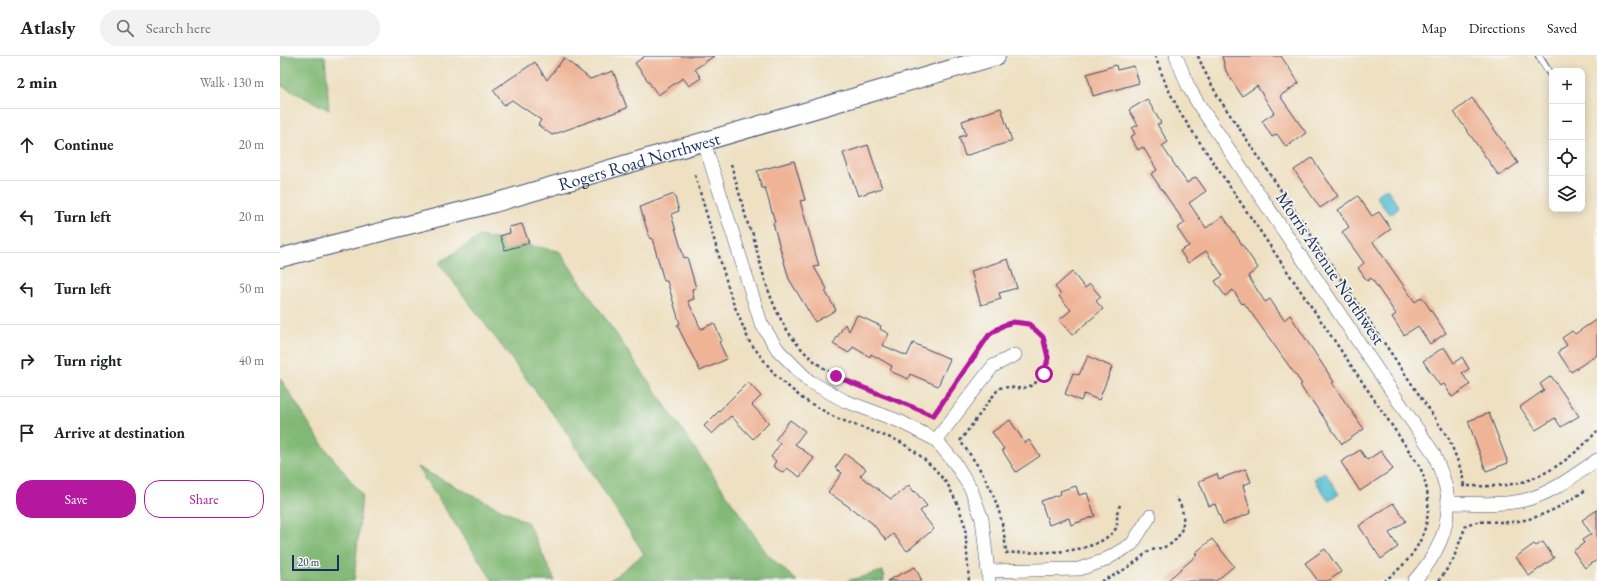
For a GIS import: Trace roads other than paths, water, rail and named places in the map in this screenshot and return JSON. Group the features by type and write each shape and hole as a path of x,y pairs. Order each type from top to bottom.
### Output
{"street":[{"name":"Rogers Road Northwest","path":"280,258 486,205 996,56"},
{"name":"Morris Avenue Northwest","path":"1176,56 1188,86 1199,105 1434,454 1443,477 1448,503 1445,526 1438,548 1426,568 1414,581"},
{"path":"704,142 761,323 778,350 815,384 845,401 898,421 936,440 955,463 971,489 982,519 989,576 1079,569 1103,561 1132,544 1150,516"},
{"path":"936,440 993,366 1015,355"},
{"path":"1448,503 1494,504 1525,500 1554,489 1597,460"}],"lane":[{"path":"1538,56 1549,72"}],"water":[{"path":"1384,190 1388,190 1398,206 1397,210 1392,214 1388,213 1378,199 1377,194"},
{"path":"1325,472 1339,494 1329,501 1314,479"}]}
